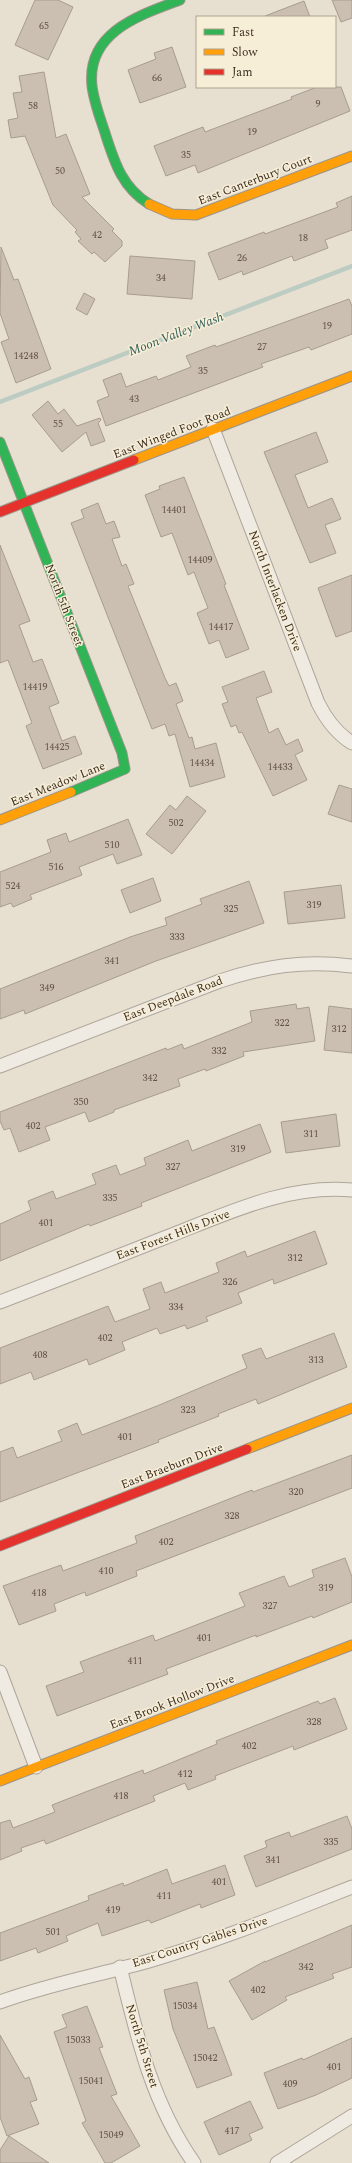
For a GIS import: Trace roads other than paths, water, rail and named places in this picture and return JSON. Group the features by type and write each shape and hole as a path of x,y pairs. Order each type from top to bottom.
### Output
{"street":[{"name":"East Canterbury Court","path":"180,0 124,22 101,47 92,65 91,84 96,106 121,177 135,194 161,210 176,215 194,216 216,209 352,156"},
{"name":"East Winged Foot Road","path":"0,512 352,376"},
{"name":"North Interlacken Drive","path":"213,429 318,703 325,717 335,729 352,743"},
{"name":"North 5th Street","path":"0,442 122,753 125,769"},
{"name":"East Meadow Lane","path":"0,820 108,778 125,769"},
{"name":"East Deepdale Road","path":"0,1066 220,981 255,970 326,963 352,966"},
{"name":"East Forest Hills Drive","path":"0,1302 254,1203 301,1191 326,1189 352,1190"},
{"name":"East Braeburn Drive","path":"0,1546 352,1408"},
{"name":"East Brook Hollow Drive","path":"0,1781 352,1645"},
{"path":"0,1672 36,1768"},
{"name":"East Country Gables Drive","path":"0,2002 51,1984 148,1961 234,1934 352,1887"},
{"name":"North 5th Street","path":"120,1967 146,2070 172,2127 194,2163"},
{"path":"277,2163 352,2116"}],"waterway":[{"name":"Moon Valley Wash","path":"0,402 352,266"}]}
